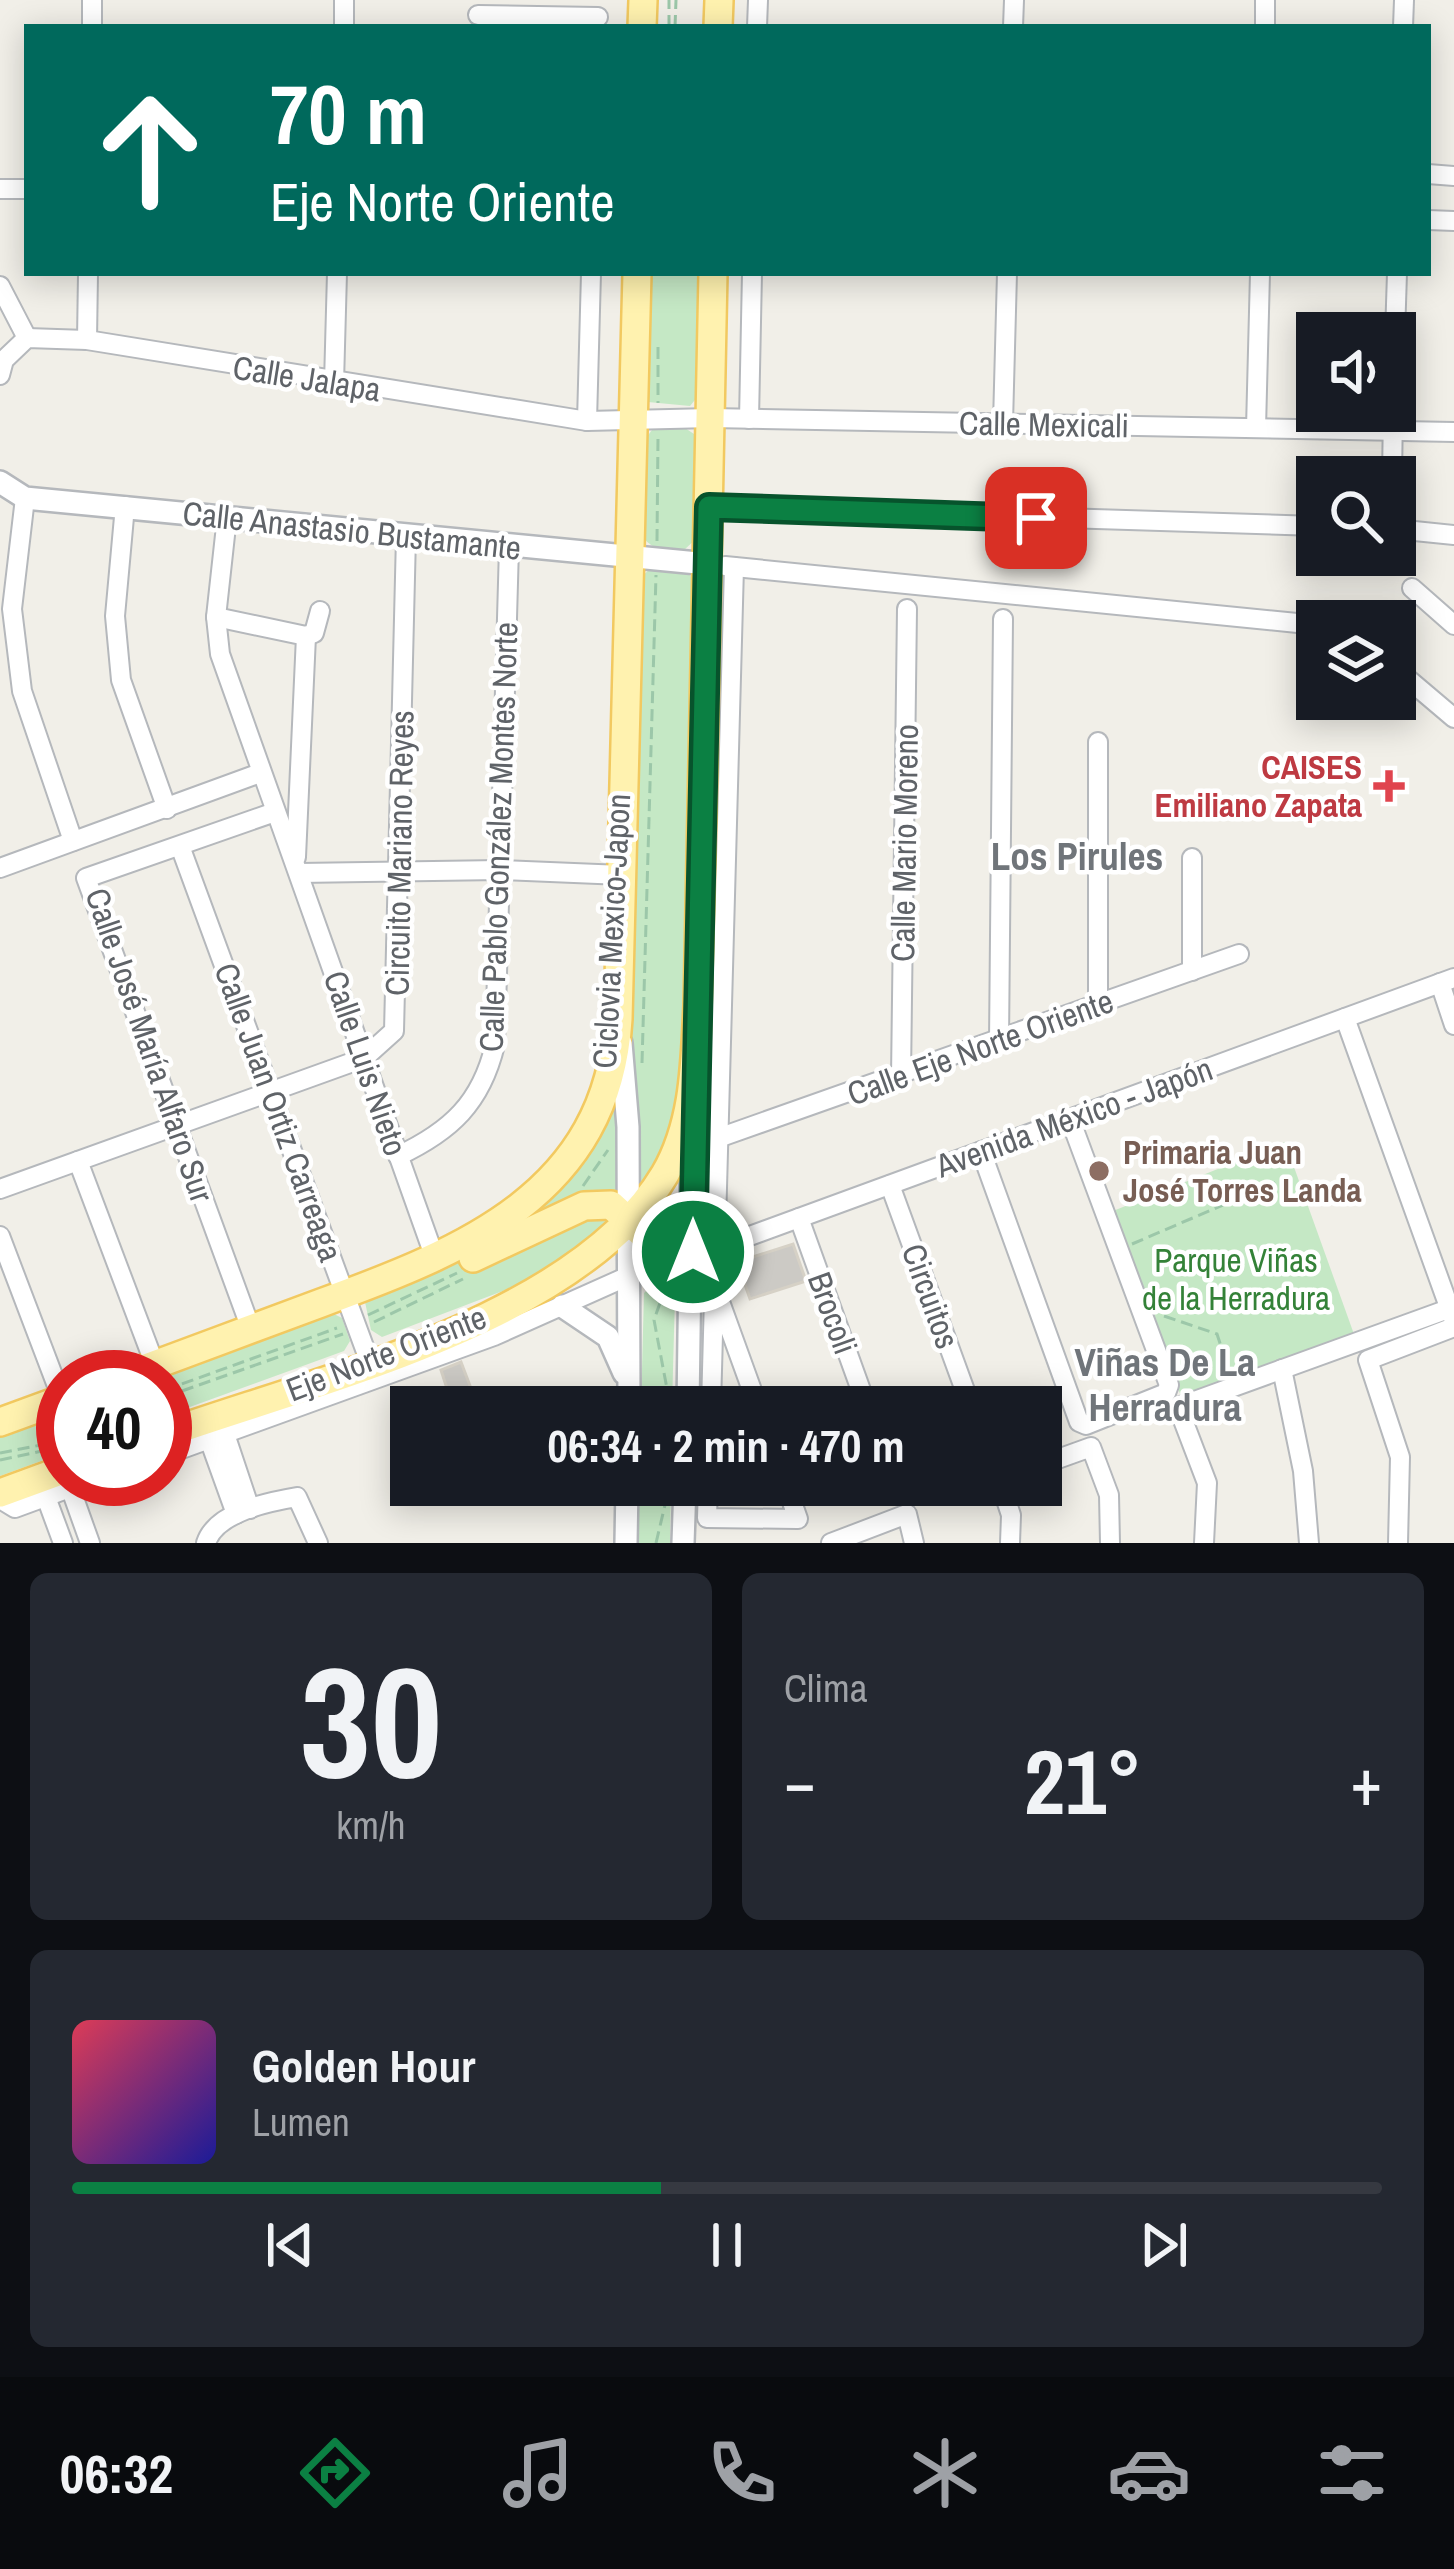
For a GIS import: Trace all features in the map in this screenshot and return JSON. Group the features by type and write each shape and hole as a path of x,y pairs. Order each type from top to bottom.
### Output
{"main road":[{"name":"Eje Norte Oriente","path":"192,1365 251,1329 353,1314 496,1229 565,1166 605,1095 618,1019 622,875 647,557 646,422 637,276"},
{"name":"Eje Norte Oriente","path":"192,1424 305,1384 373,1370 470,1326 591,1259 666,1173 692,1100 721,566 709,507 713,276"},
{"path":"436,1261 454,1267 584,1206 611,1205 630,1217 689,1276"},
{"path":"494,1336 506,1306"},
{"path":"290,1408 305,1384"},
{"path":"0,1422 36,1409"},
{"path":"0,1496 36,1487"}],"street":[{"path":"478,15 598,15"},
{"path":"87,340 88,276"},
{"path":"334,383 338,276"},
{"path":"587,421 591,276"},
{"path":"749,418 752,276"},
{"path":"1003,423 1006,276"},
{"path":"1256,428 1259,276"},
{"path":"1395,312 1396,276"},
{"path":"0,286 27,338 4,360 0,375"},
{"name":"Calle Jalapa","path":"27,338 87,340 587,421 646,422"},
{"name":"Calle Mexicali","path":"646,422 749,418 1296,426"},
{"name":"Calle Mexicali","path":"1416,425 1454,432"},
{"name":"Calle Anastasio Bustamante","path":"0,482 26,498 721,566"},
{"path":"26,498 12,609 22,691 73,841"},
{"path":"125,506 116,616 121,680 166,809"},
{"path":"709,507 1296,525"},
{"name":"Calle Luis Nieto","path":"227,517 216,616 220,654 436,1261"},
{"path":"1416,531 1454,535"},
{"name":"Circuito Mariano Reyes","path":"364,1058 394,1031 406,536"},
{"name":"Calle Pablo González Montes Norte","path":"398,1156 438,1138 463,1115 486,1081 495,1045 509,547"},
{"path":"721,566 1296,623"},
{"name":"Eje Norte Oriente","path":"707,1386 689,1276 717,1248 721,566"},
{"path":"1412,588 1454,625"},
{"name":"Calle Mario Moreno","path":"901,1077 907,609"},
{"path":"216,616 307,636 314,633 320,611"},
{"path":"999,1042 1003,619"},
{"name":"Calle Luis Nieto","path":"297,869 307,636"},
{"path":"1416,686 1454,718"},
{"path":"1098,742 1098,1006"},
{"path":"0,868 260,773"},
{"name":"Calle José María Alfaro Sur","path":"251,1329 86,878 275,812"},
{"name":"Calle Juan Ortiz Carreaga","path":"180,846 373,1370"},
{"path":"1192,858 1192,971"},
{"path":"297,869 622,875"},
{"name":"Calle Eje Norte Oriente","path":"721,1137 1239,954"},
{"path":"1447,981 1454,1025"},
{"name":"Avenida México - Japón","path":"192,1446 373,1370 494,1336 631,1272 689,1276 717,1248 1447,981"},
{"path":"1345,1018 1453,1316"},
{"path":"618,1019 632,1088 629,1386"},
{"path":"0,1189 364,1058"},
{"path":"688,1386 692,1100"},
{"path":"981,1151 1079,1422 1087,1425 1166,1393 1169,1384 1070,1119"},
{"path":"78,1161 149,1350"},
{"name":"Circuitos","path":"890,1185 963,1386"},
{"name":"Brocoli","path":"799,1219 859,1386"},
{"path":"0,1236 43,1350"},
{"path":"689,1276 747,1386"},
{"path":"562,1306 608,1337 624,1386"},
{"path":"1204,1543 1207,1483 1178,1407 1357,1342 1453,1316"},
{"path":"1398,1543 1400,1457 1368,1360 1453,1316"},
{"path":"1282,1369 1303,1471 1310,1543"},
{"path":"217,1437 243,1512"},
{"path":"1062,1457 1091,1447 1109,1495 1111,1543"},
{"path":"0,1496 15,1508 36,1501"},
{"path":"206,1543 211,1532 243,1512 297,1497 318,1543"},
{"path":"49,1506 63,1543"},
{"path":"77,1506 90,1543"},
{"path":"626,1543 627,1506"},
{"path":"678,1506 683,1543"},
{"path":"707,1506 707,1518 799,1519 794,1506"},
{"path":"1008,1506 1010,1543"},
{"path":"831,1543 907,1514 914,1543"}],"path":[{"path":"632,1088 646,1015 647,557 657,500 646,422 658,336"},
{"name":"Ciclovia Mexico-Japon","path":"632,1088 647,557"},
{"path":"577,1195 612,1143"},
{"path":"569,1192 602,1148"},
{"path":"1126,1247 1280,1181"},
{"path":"353,1314 472,1264"},
{"path":"192,1373 476,1270"},
{"path":"665,1386 654,1320 660,1303 689,1276"},
{"path":"646,1304 660,1303"},
{"path":"1141,1308 1217,1334 1233,1388"},
{"path":"0,1453 36,1445"},
{"path":"0,1460 36,1452"},
{"path":"656,1543 670,1506"}],"green space":[{"path":"646,276 702,276 699,395 690,406 648,402"},
{"path":"685,428 697,436 698,537 683,551 664,550 641,534 643,442 652,430"},
{"path":"650,569 685,570 694,580 684,1042 676,1116 659,1160 610,1227 532,1280 382,1337 371,1330 365,1302 478,1252 536,1214 579,1169 608,1116 618,1086 640,578"},
{"name":"Parque Viñas de la Herradura","path":"1285,1142 1355,1337 1182,1399 1113,1211"},
{"path":"659,1280 670,1283 675,1295 673,1386 642,1386 644,1293"},
{"path":"326,1310 342,1318 350,1341 344,1351 192,1406 192,1360"},
{"path":"36,1417 36,1463 0,1476 0,1430"},
{"path":"638,1506 671,1506 670,1543 637,1543"}],"building":[{"path":"793,1244 806,1281 750,1299 737,1262"},
{"path":"461,1362 470,1386 446,1386 441,1370"}],"place":[{"name":"CAISES Emiliano Zapata","path":"1389,786"},
{"name":"Primaria Juan José Torres Landa","path":"1099,1171"}],"district":[{"name":"Los Pirules","path":"1077,856"},
{"name":"Viñas De La Herradura","path":"1165,1384"}],"route":[{"path":"693,1252 692,1100 709,507 1036,518"}]}
